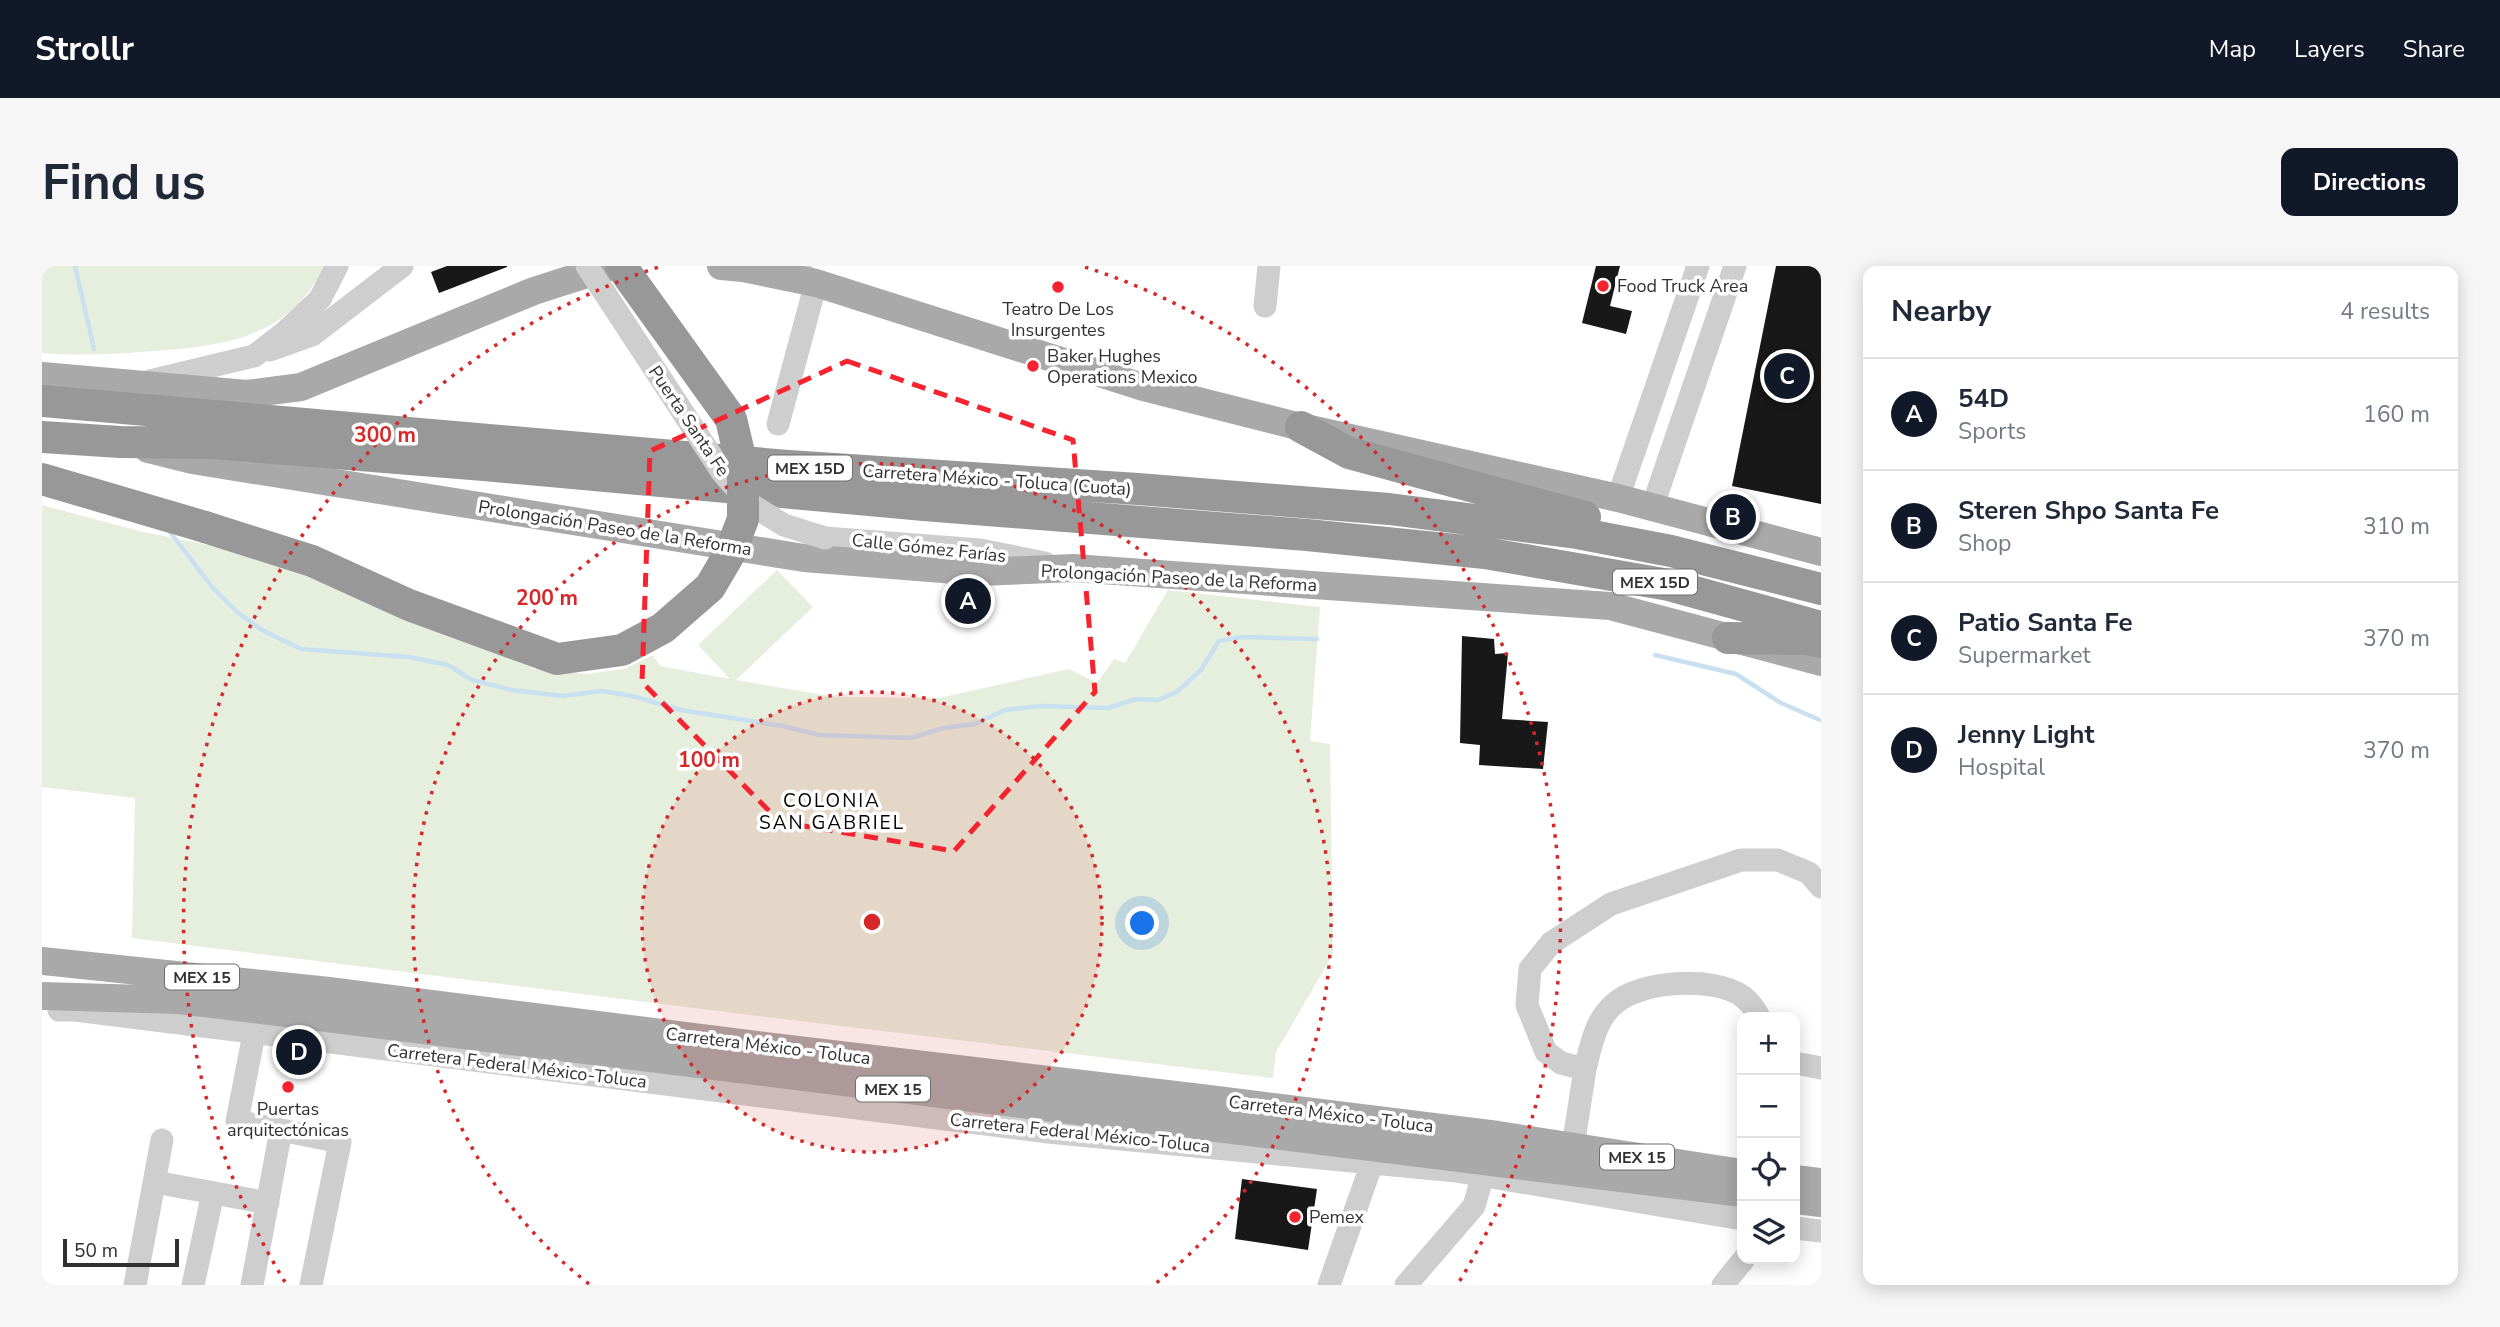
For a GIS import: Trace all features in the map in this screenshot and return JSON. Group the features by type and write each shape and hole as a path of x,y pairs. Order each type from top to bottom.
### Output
{"highway":[{"path":"42,479 312,561 409,605 557,659 622,650 663,628 710,587 730,553 743,519 743,470 731,419 621,266"},
{"name":"Carretera México - Toluca (Cuota)","path":"42,401 788,466 1389,509 1565,531 1671,551 1821,589"},
{"path":"1301,427 1349,453 1593,519 1671,551"},
{"name":"MEX 15D","path":"42,437 120,442"},
{"name":"Carretera México - Toluca (Cuota)","path":"120,442 213,443 484,465 726,488 1307,535 1485,553 1669,585 1821,627"},
{"path":"1728,638 1805,639 1821,642"}],"main road":[{"path":"42,376 247,394 300,387 534,291 612,266"},
{"path":"721,266 816,283 1143,387 1301,427 1618,498 1821,552"},
{"name":"Prolongación Paseo de la Reforma","path":"120,442 192,460 804,558 980,572 1073,568 1610,606 1821,663"},
{"name":"Carretera México - Toluca","path":"42,961 329,990 1201,1098 1573,1147 1737,1172"},
{"name":"Carretera México - Toluca","path":"42,996 179,1000 1737,1192"},
{"path":"1800,1180 1821,1182"},
{"path":"1800,1201 1821,1203"}],"street":[{"path":"254,356 320,299 337,266"},
{"path":"140,383 254,356 312,335 402,266"},
{"name":"Puerta Santa Fe","path":"587,266 722,472 750,504 784,525 825,538"},
{"path":"778,424 816,283 791,266"},
{"path":"1265,306 1269,266"},
{"path":"1618,498 1698,266"},
{"path":"1652,508 1735,266"},
{"name":"Calle Gómez Farías","path":"825,538 980,550 1073,568"},
{"path":"1584,1069 1561,1063 1546,1052 1527,1004 1530,969 1550,943 1611,904 1741,860 1778,860 1809,873 1821,887"},
{"path":"1573,1147 1584,1069 1596,1028 1613,1004 1636,990 1681,981 1741,995 1756,1012"},
{"name":"Carretera Federal México-Toluca","path":"42,1010 75,1010 1048,1132 1483,1175 1737,1218"},
{"path":"254,1034 237,1121 340,1142 311,1285"},
{"path":"1800,1064 1821,1068"},
{"path":"252,1285 281,1130"},
{"path":"135,1285 162,1140"},
{"path":"1329,1285 1373,1163"},
{"path":"1406,1285 1474,1206 1483,1175"},
{"path":"155,1182 268,1203"},
{"path":"193,1285 213,1193"},
{"path":"1800,1229 1821,1231"},
{"path":"1723,1285 1740,1264"}],"highlighted area":[{"path":"847,361 1073,440 1095,692 954,851 780,822 642,682 650,451"}],"green space":[{"path":"42,266 325,266 310,290 293,309 254,333 183,349 85,354 42,353"},
{"path":"42,505 139,531 218,547 303,575 535,669 586,674 624,669 653,655 660,666 730,679 698,645 777,570 813,607 736,680 836,697 939,698 1069,669 1097,683 1114,659 1125,663 1168,590 1320,607 1310,741 1330,744 1333,954 1276,1052 1273,1078 132,938 135,798 42,787"}],"building":[{"path":"447,266 507,267 439,293 431,272"},
{"name":"Food Truck Area","path":"1596,266 1620,266 1610,306 1632,311 1626,334 1582,323"},
{"path":"1776,266 1821,266 1821,504 1732,486"},
{"path":"1462,636 1494,639 1495,654 1508,653 1502,719 1548,722 1543,769 1479,765 1480,745 1460,743"},
{"path":"1242,1179 1317,1189 1308,1250 1235,1239"}],"waterway":[{"path":"75,266 94,349"},
{"path":"170,532 212,587 237,612 262,630 301,649 409,657 448,665 472,680 512,690 563,696 602,691 632,696 681,710 783,726 819,735 911,738 943,728 975,724 1005,710 1041,706 1108,708 1136,699 1158,700 1177,692 1201,670 1219,641 1240,637 1317,639"},
{"path":"1655,655 1736,674 1781,703 1820,720"}],"place":[{"name":"Food Truck Area","path":"1603,286"},
{"name":"Teatro De Los Insurgentes","path":"1058,287"},
{"name":"Baker Hughes Operations Mexico","path":"1033,366"},
{"name":"Patio Santa Fe","path":"1787,376"},
{"name":"Steren Shpo Santa Fe","path":"1733,517"},
{"name":"54D","path":"968,601"},
{"name":"Jenny Light","path":"299,1052"},
{"name":"Puertas arquitectónicas","path":"288,1087"},
{"name":"Pemex","path":"1295,1217"}],"district":[{"name":"COLONIA SAN GABRIEL","path":"832,811"}]}
